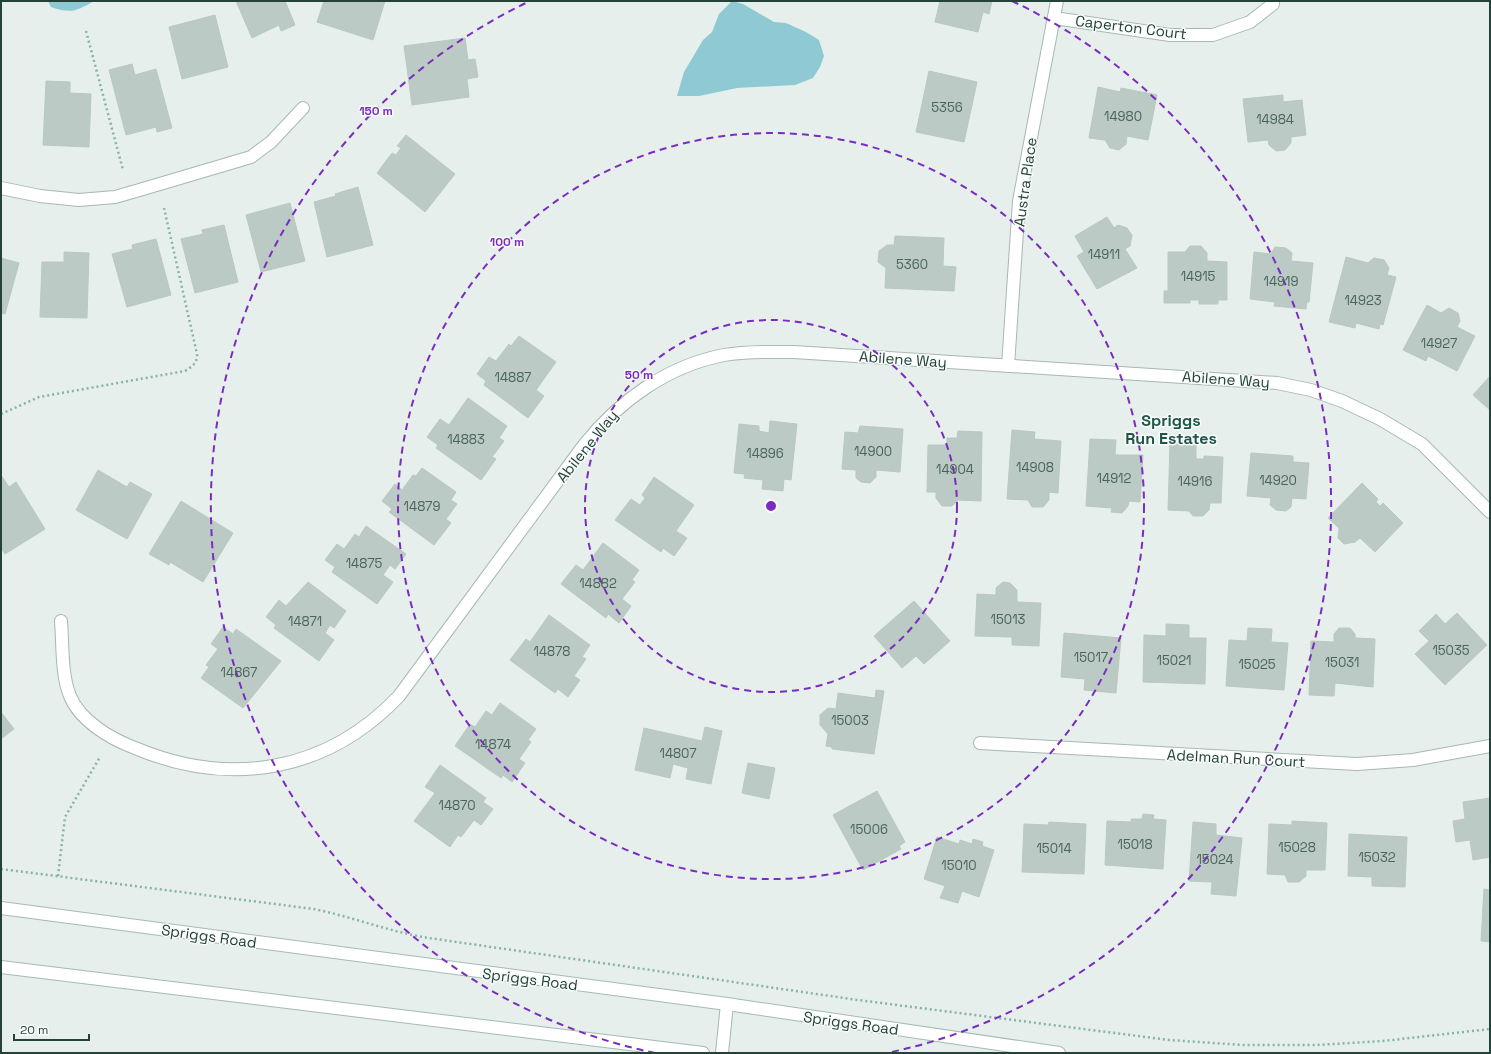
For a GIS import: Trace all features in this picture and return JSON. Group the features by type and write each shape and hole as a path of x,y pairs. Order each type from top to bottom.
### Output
{"street":[{"name":"Austra Place","path":"1008,366 1019,200 1057,1"},
{"name":"Caperton Court","path":"1054,18 1170,35 1213,34 1250,22 1272,4"},
{"path":"1,188 40,196 79,200 115,197 251,157 271,142 303,108"},
{"name":"Abilene Way","path":"61,621 64,669 70,696 78,708 92,722 122,742 142,752 179,764 216,769 251,769 274,766 311,756 347,740 384,712 399,696 597,429 622,404 638,392 665,377 714,358 764,351 1277,383 1311,390 1355,407 1422,444 1490,512"},
{"name":"Adelman Run Court","path":"980,743 1357,764 1413,760 1490,746"},
{"name":"Spriggs Road","path":"1,908 728,1004 1059,1053"},
{"path":"1,966 703,1053"},
{"path":"722,1053 728,1004"}],"path":[{"path":"86,31 123,170"},
{"path":"1,414 39,397 185,371 196,361 197,354 164,208"},
{"path":"58,876 65,817 100,757"},
{"path":"1,869 314,909 393,932 429,938 858,1000 1155,1039 1202,1043 1317,1045 1383,1041 1490,1029"}],"water":[{"path":"48,1 94,1 78,9 69,11 51,7"},
{"path":"732,1 743,4 774,22 786,23 819,40 824,56 820,67 813,78 795,85 737,88 699,96 677,96 684,72 703,40 712,32 719,14"}],"building":[{"path":"236,1 285,1 295,25 281,31 279,25 252,38"},
{"path":"324,1 385,1 373,40 317,22"},
{"path":"940,1 992,1 989,14 983,12 978,32 935,22"},
{"path":"215,15 228,67 182,79 169,27"},
{"path":"465,38 468,60 475,59 478,77 467,79 469,97 412,105 404,46"},
{"path":"132,64 135,75 156,69 172,128 157,132 156,127 126,135 109,70"},
{"path":"929,71 977,82 964,142 916,132"},
{"path":"46,81 70,82 70,93 91,94 89,147 43,145"},
{"path":"1098,87 1120,92 1121,88 1157,95 1148,140 1127,136 1126,144 1119,150 1110,148 1105,140 1089,138"},
{"path":"1283,95 1283,102 1302,100 1306,135 1291,137 1291,143 1285,150 1276,151 1269,145 1268,140 1248,142 1243,99"},
{"path":"406,135 455,174 425,212 377,173 392,153 396,155 401,148 397,146"},
{"path":"358,187 373,245 327,257 314,202 336,196 335,194"},
{"path":"290,203 305,261 261,272 246,215"},
{"path":"1107,217 1114,228 1118,225 1127,228 1132,235 1130,246 1125,249 1137,268 1097,289 1077,256 1084,252 1075,236"},
{"path":"224,225 238,282 195,293 181,239 203,234 202,230"},
{"path":"895,236 944,238 943,266 956,267 954,291 885,288 886,268 878,262 879,251 887,245 894,245"},
{"path":"156,239 171,295 127,307 112,254 133,249 132,245"},
{"path":"1190,246 1201,246 1207,253 1207,261 1227,262 1227,300 1218,300 1218,304 1199,304 1199,300 1190,300 1190,303 1164,303 1164,291 1168,291 1168,252 1185,252"},
{"path":"1275,247 1286,248 1292,253 1291,261 1313,263 1309,302 1307,302 1306,309 1274,306 1275,302 1250,299 1254,252 1271,254"},
{"path":"64,252 89,253 87,318 40,317 42,262 64,262"},
{"path":"1346,257 1368,263 1374,258 1384,260 1389,268 1387,275 1396,277 1383,325 1380,324 1379,329 1356,323 1355,328 1329,322"},
{"path":"1,258 19,263 5,314 1,313"},
{"path":"1427,305 1441,313 1449,308 1458,313 1460,321 1457,327 1475,336 1457,371 1428,356 1426,361 1403,350"},
{"path":"519,336 556,362 536,390 544,396 528,418 484,385 486,381 477,374 489,357 496,361 509,344 511,346"},
{"path":"1490,376 1490,410 1473,395"},
{"path":"468,398 507,426 499,438 504,441 492,457 496,459 481,480 436,448 438,445 427,437 440,419 449,425"},
{"path":"770,421 797,424 791,480 784,479 783,491 762,489 763,480 744,478 745,474 734,473 739,424 759,426 759,431 769,433"},
{"path":"860,426 903,429 900,472 876,470 876,477 870,483 861,482 856,478 856,470 842,469 845,432 858,433"},
{"path":"1012,430 1035,432 1034,439 1061,441 1058,493 1049,492 1049,500 1043,507 1032,507 1028,500 1007,499"},
{"path":"958,431 982,432 981,501 958,500 952,506 942,506 936,498 936,492 927,492 928,445 947,445 947,438 957,438"},
{"path":"1090,439 1116,440 1115,455 1143,455 1140,502 1129,501 1128,506 1122,513 1111,512 1112,508 1086,506"},
{"path":"1170,442 1196,443 1196,459 1204,459 1204,456 1223,457 1221,503 1210,503 1209,510 1203,516 1193,516 1189,511 1168,510"},
{"path":"1251,453 1293,456 1293,462 1309,463 1306,499 1292,498 1291,507 1286,511 1276,510 1270,505 1271,498 1247,496"},
{"path":"422,468 456,492 451,500 457,504 446,519 451,523 434,545 389,512 392,509 382,501 395,484 402,490 413,475 416,476"},
{"path":"98,470 127,487 130,482 152,494 127,539 76,510"},
{"path":"1,475 9,487 16,482 45,529 5,554 1,548"},
{"path":"654,477 694,505 676,531 687,538 674,556 663,548 661,552 615,520 631,499 640,505 645,498 642,495"},
{"path":"1362,483 1378,499 1376,502 1380,506 1383,503 1403,523 1375,552 1360,538 1355,542 1344,544 1338,538 1339,528 1328,518"},
{"path":"181,501 233,533 203,582 170,562 169,565 149,554"},
{"path":"366,526 406,554 395,569 390,565 383,575 393,582 377,604 332,572 335,567 325,560 337,544 344,549 355,534 359,537"},
{"path":"603,543 639,570 632,580 635,582 622,599 631,606 619,623 608,614 606,618 561,584 576,565 583,570"},
{"path":"308,582 346,611 334,628 330,625 325,633 334,640 319,661 274,628 276,625 266,617 279,600 286,606"},
{"path":"1003,582 1010,583 1017,590 1017,602 1041,603 1039,646 1012,645 1012,637 975,636 977,594 996,595 996,588"},
{"path":"914,601 950,641 924,664 916,656 902,668 874,636"},
{"path":"1457,613 1487,645 1445,685 1415,654 1429,641 1419,631 1436,614 1445,624"},
{"path":"549,615 590,645 582,657 586,659 574,676 580,680 568,697 558,689 555,693 510,660 526,639 530,642"},
{"path":"1166,624 1189,625 1189,638 1206,638 1205,684 1143,682 1144,635 1166,636"},
{"path":"223,627 233,634 236,629 281,661 243,708 201,678 209,667 206,665 218,649 211,644"},
{"path":"1248,628 1272,629 1271,642 1288,643 1284,690 1226,686 1229,640 1247,641"},
{"path":"1339,628 1350,628 1355,634 1355,638 1375,639 1373,687 1335,683 1334,696 1309,695 1311,641 1334,642 1334,634"},
{"path":"1064,633 1121,638 1116,693 1084,690 1085,679 1061,677"},
{"path":"876,690 884,691 874,754 832,749 832,747 826,746 828,734 820,725 820,715 828,708 836,709 838,693 875,698"},
{"path":"500,703 536,729 528,740 531,742 519,759 525,763 512,782 503,775 501,778 455,746 470,724 475,727 486,711 492,715"},
{"path":"1,712 14,729 1,739"},
{"path":"705,727 722,731 711,784 686,779 688,768 673,764 670,778 635,770 644,728 702,741"},
{"path":"748,763 775,768 769,799 742,793"},
{"path":"440,765 486,798 483,802 493,809 481,825 474,820 461,837 458,835 450,847 414,821 435,793 425,787"},
{"path":"877,791 905,842 899,846 901,849 863,870 833,815"},
{"path":"1490,798 1490,857 1473,860 1470,840 1456,842 1453,821 1465,819 1463,802"},
{"path":"1143,814 1154,815 1153,819 1166,820 1163,869 1105,865 1107,821 1131,822 1131,819 1142,819"},
{"path":"1292,821 1327,823 1325,870 1306,870 1306,876 1299,882 1288,882 1285,875 1267,874 1269,824 1292,825"},
{"path":"1049,822 1086,824 1084,874 1022,872 1024,824 1048,825"},
{"path":"1193,822 1216,824 1216,835 1242,838 1236,896 1211,894 1212,882 1189,881"},
{"path":"1349,834 1407,837 1405,887 1372,886 1372,877 1348,876"},
{"path":"937,837 959,844 960,840 972,844 973,839 983,842 982,846 994,850 979,897 962,891 958,903 940,898 945,886 924,879"},
{"path":"1484,889 1490,890 1490,942 1481,941"}],"district":[{"name":"Spriggs Run Estates","path":"1171,429"}]}
